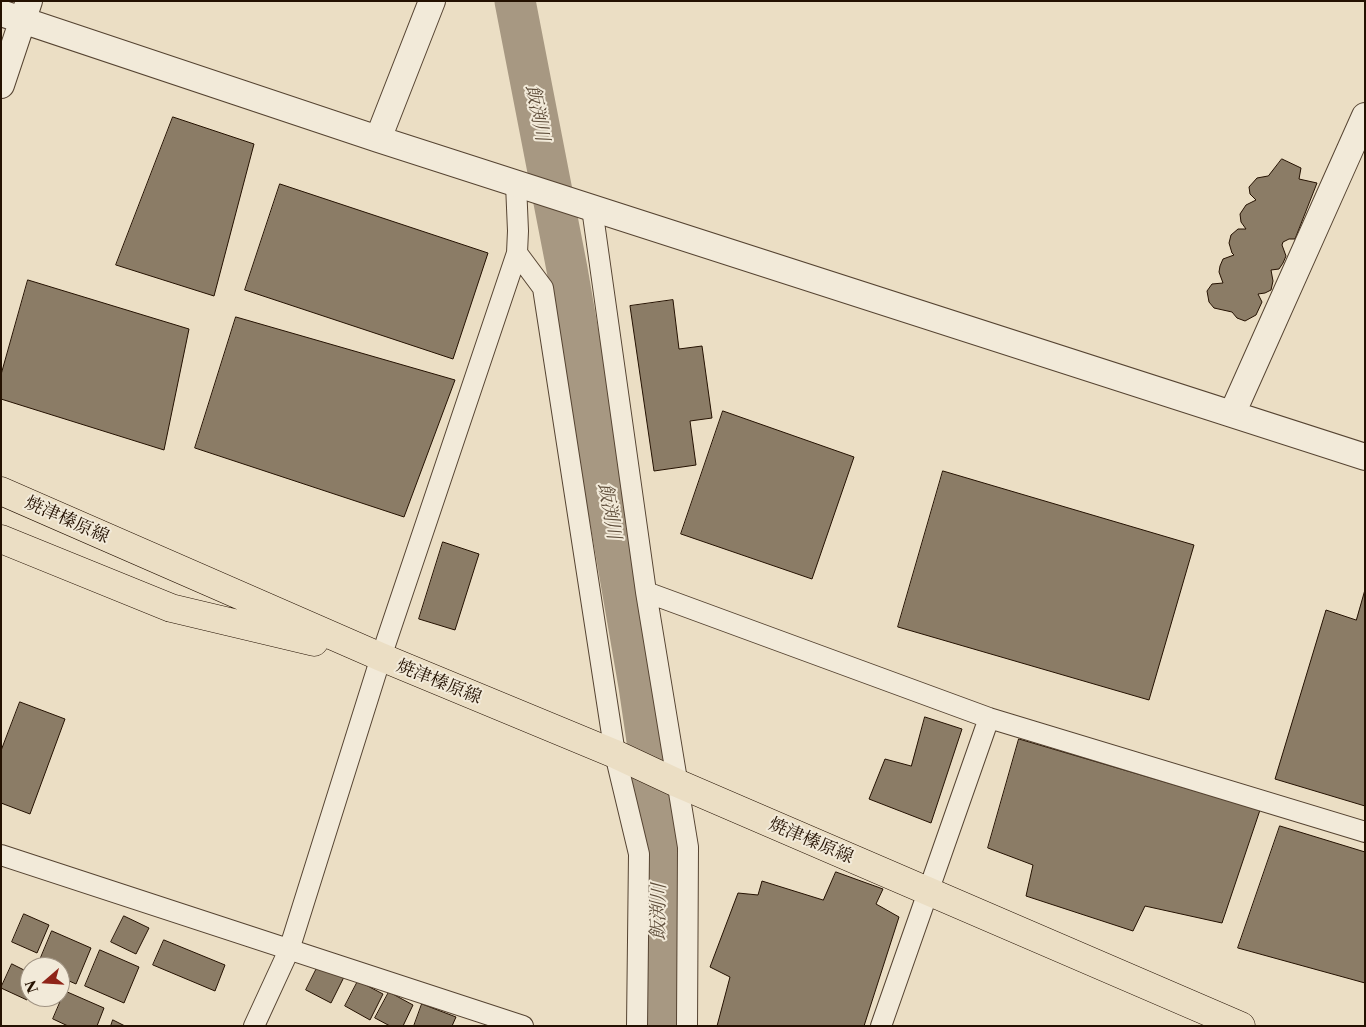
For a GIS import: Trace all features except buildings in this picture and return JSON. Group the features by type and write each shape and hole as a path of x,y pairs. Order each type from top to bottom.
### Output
{"main road":[{"name":"焼津榛原線","path":"1,491 381,658 615,754 677,783 1241,1026"},
{"name":"焼津榛原線","path":"1,539 171,608 381,658"}],"street":[{"path":"378,139 432,1"},
{"path":"1,85 18,12 378,139 1365,457"},
{"path":"1232,414 1365,116"},
{"path":"254,1026 289,950 381,658 517,254 516,184"},
{"path":"585,206 688,847 687,1026"},
{"path":"517,254 543,288 615,754 639,854 637,1026"},
{"path":"646,592 989,718 1365,832"},
{"path":"880,1026 989,718"},
{"path":"1,855 523,1026"}],"waterway":[{"name":"飯渕川","path":"515,1 567,269 639,686 659,822 657,1026"}]}
